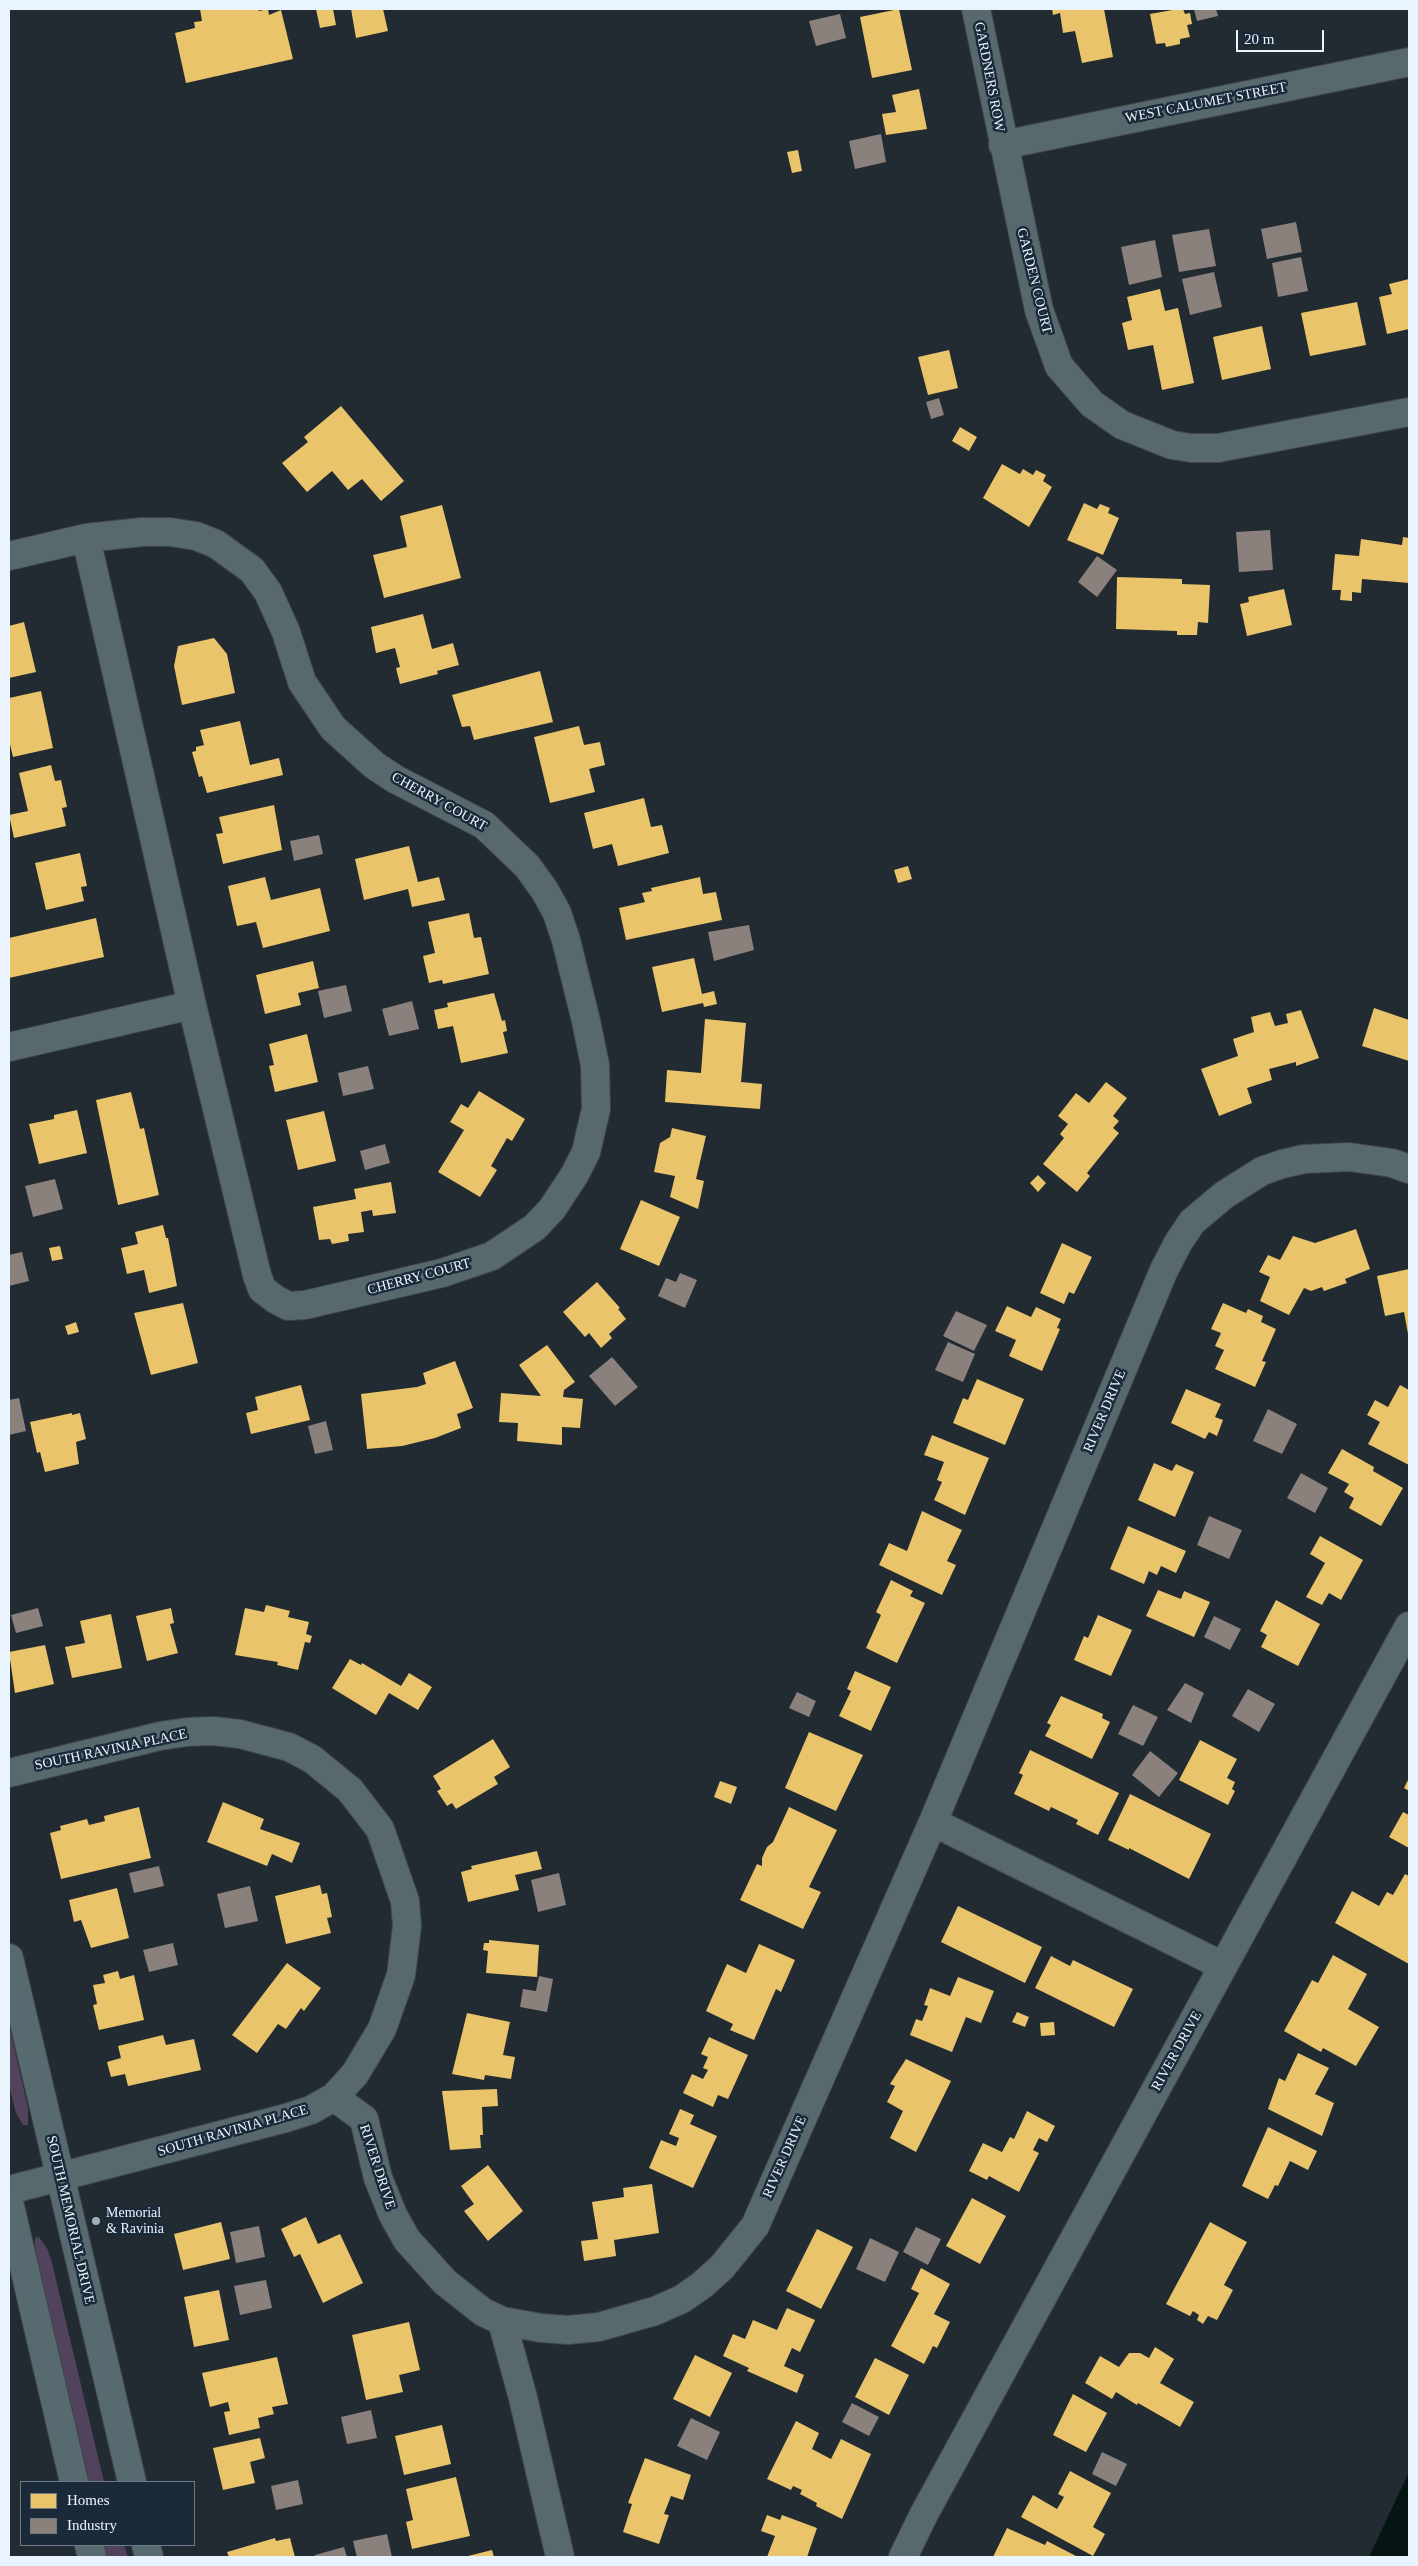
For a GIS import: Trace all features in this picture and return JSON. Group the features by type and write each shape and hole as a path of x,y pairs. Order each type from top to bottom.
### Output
{"main road":[{"name":"SOUTH MEMORIAL DRIVE","path":"9,1958 132,2481"},
{"path":"9,2202 74,2481"}],"street":[{"name":"GARDNERS ROW","path":"976,9 1003,145"},
{"name":"WEST CALUMET STREET","path":"1003,145 1409,62"},
{"name":"GARDEN COURT","path":"1003,145 1039,310 1050,347 1068,379 1092,404 1122,425 1172,445 1191,448 1218,448 1409,412"},
{"name":"CHERRY COURT","path":"9,556 86,538 115,533 170,532 196,536 216,544 252,570 268,592 286,632 302,682 333,728 353,748 388,774 484,825 527,866 557,913 566,940 591,1041 597,1088 596,1109 586,1152 575,1174 552,1208 535,1227 492,1256 442,1273 305,1305 288,1306 262,1289 257,1275 192,1004 86,538"},
{"path":"9,1048 192,1004"},
{"name":"RIVER DRIVE","path":"334,2097 364,2120 378,2178 393,2215 407,2240 445,2282 463,2298 502,2321 541,2328 568,2330 598,2327 655,2311 682,2299 722,2268 755,2226 932,1822 1164,1270 1192,1222 1224,1195 1241,1184 1282,1164 1304,1159 1349,1157 1392,1163 1409,1169"},
{"name":"RIVER DRIVE","path":"903,2557 924,2514 1409,1626"},
{"name":"SOUTH RAVINIA PLACE","path":"9,1773 160,1736 213,1731 269,1740 289,1747 312,1759 350,1790 380,1829 406,1901 407,1926 401,1975 382,2029 355,2074 334,2097 311,2110 286,2118 9,2190"},
{"path":"932,1822 1223,1966"},
{"path":"502,2321 523,2398 560,2557"}],"shaded area":[{"path":"9,2025 28,2108 28,2125 23,2125 16,2113 9,2086"},
{"path":"39,2237 48,2250 52,2263 104,2481 89,2481 37,2265 35,2238"},
{"path":"1409,2472 1409,2557 1369,2557"},
{"path":"104,2546 124,2546 128,2557 107,2557"}],"building: Homes":[{"path":"200,9 258,9 259,11 268,9 269,15 281,10 293,59 186,83 175,33 195,28 194,22 202,21"},
{"path":"316,9 333,9 336,25 320,28"},
{"path":"351,9 383,9 388,31 356,38"},
{"path":"899,9 912,70 872,78 860,17"},
{"path":"1052,9 1104,9 1113,57 1082,63 1075,31 1063,33 1060,13 1053,15"},
{"path":"1183,9 1185,14 1190,13 1192,24 1187,25 1190,37 1180,39 1180,44 1166,47 1165,43 1156,44 1150,14"},
{"path":"919,89 927,129 886,135 882,114 896,112 892,95"},
{"path":"798,150 802,171 792,173 787,152"},
{"path":"1409,279 1409,329 1387,334 1379,297 1392,294 1389,284"},
{"path":"1160,289 1165,311 1178,308 1194,383 1162,390 1153,345 1128,350 1122,323 1132,320 1127,297"},
{"path":"1357,302 1366,345 1310,356 1301,313"},
{"path":"1262,326 1271,369 1222,380 1213,337"},
{"path":"949,350 958,388 928,395 918,357"},
{"path":"341,406 404,481 381,501 362,479 348,490 332,471 307,492 282,463 308,442 304,437"},
{"path":"960,427 977,437 969,451 952,441"},
{"path":"1002,464 1020,474 1023,469 1033,475 1036,470 1046,475 1043,481 1052,487 1029,527 983,498"},
{"path":"1084,503 1097,509 1100,504 1110,508 1108,513 1119,518 1103,555 1067,540"},
{"path":"442,505 461,578 384,598 373,555 407,547 400,516"},
{"path":"1403,537 1409,538 1409,583 1362,579 1361,593 1352,592 1352,601 1340,600 1341,590 1332,590 1335,554 1359,556 1361,539 1402,545"},
{"path":"1117,577 1182,579 1182,584 1210,585 1208,623 1198,622 1197,635 1177,635 1177,631 1116,629"},
{"path":"1284,589 1292,625 1247,636 1240,604 1249,602 1248,597"},
{"path":"423,614 432,649 453,643 459,665 437,671 438,674 400,684 396,668 400,667 395,648 376,653 371,627"},
{"path":"24,622 36,672 9,678 9,626"},
{"path":"214,638 227,654 235,693 182,705 174,666 178,646"},
{"path":"540,671 553,722 474,740 470,726 462,727 452,695"},
{"path":"41,691 53,748 13,757 9,740 9,698"},
{"path":"240,721 250,765 279,758 283,775 207,793 202,776 199,777 192,752 196,751 196,747 204,745 200,730"},
{"path":"579,726 584,745 600,742 605,765 589,769 595,792 550,803 534,737"},
{"path":"51,765 55,781 61,780 67,807 62,808 66,826 14,838 9,815 28,811 19,773"},
{"path":"644,798 651,827 662,825 669,853 618,866 612,844 593,849 584,813"},
{"path":"274,805 282,850 223,864 216,834 223,833 219,817"},
{"path":"409,846 418,882 439,877 445,900 412,907 408,889 364,900 355,859"},
{"path":"80,853 87,886 81,887 84,901 46,910 35,863"},
{"path":"908,866 912,879 898,883 894,870"},
{"path":"265,877 271,900 320,888 330,931 263,948 256,922 237,926 228,886"},
{"path":"700,877 703,894 716,892 722,920 626,940 619,908 645,902 642,893 652,891 651,888"},
{"path":"469,913 474,938 481,937 489,974 443,984 442,980 429,983 423,956 435,953 428,922"},
{"path":"96,918 104,957 9,978 9,938"},
{"path":"694,958 702,994 714,991 717,1004 704,1007 703,1003 662,1012 652,967"},
{"path":"313,961 319,988 298,993 301,1005 265,1014 256,975"},
{"path":"494,993 502,1021 505,1020 507,1031 503,1032 508,1053 461,1063 453,1026 438,1029 434,1010 448,1007 447,1003"},
{"path":"1374,1008 1409,1020 1409,1061 1362,1046"},
{"path":"1301,1010 1319,1058 1296,1066 1296,1062 1269,1069 1272,1080 1247,1088 1252,1103 1219,1116 1201,1069 1238,1056 1233,1039 1254,1032 1251,1017 1270,1012 1275,1026 1288,1023 1286,1014"},
{"path":"705,1019 746,1023 741,1082 762,1084 760,1109 665,1102 667,1070 701,1073"},
{"path":"307,1034 318,1082 275,1092 269,1066 274,1065 269,1044"},
{"path":"1106,1082 1127,1098 1113,1116 1119,1121 1113,1128 1119,1133 1087,1173 1090,1176 1077,1192 1043,1164 1064,1138 1060,1134 1068,1124 1058,1116 1076,1093 1089,1103"},
{"path":"479,1091 525,1119 512,1141 507,1138 491,1166 497,1170 480,1197 438,1172 464,1130 450,1122 461,1104 468,1108"},
{"path":"131,1092 140,1129 144,1128 159,1195 118,1205 96,1100"},
{"path":"77,1110 87,1153 39,1164 29,1124 54,1119 54,1115"},
{"path":"324,1111 336,1161 298,1170 286,1120"},
{"path":"672,1128 706,1136 696,1179 704,1181 698,1209 670,1197 675,1176 654,1172 660,1143 670,1137"},
{"path":"1038,1175 1046,1183 1038,1192 1030,1183"},
{"path":"391,1182 396,1213 373,1216 372,1210 361,1212 364,1232 348,1234 349,1241 332,1244 330,1239 319,1240 313,1207 356,1199 354,1189"},
{"path":"641,1200 680,1217 659,1266 620,1249"},
{"path":"163,1225 166,1238 168,1238 177,1286 149,1293 144,1270 127,1274 121,1248 138,1244 135,1232"},
{"path":"1356,1229 1370,1269 1345,1279 1347,1283 1324,1291 1322,1287 1311,1291 1304,1288 1289,1315 1260,1301 1270,1277 1259,1272 1268,1255 1280,1260 1293,1236 1315,1243"},
{"path":"1062,1243 1092,1257 1074,1294 1069,1292 1064,1304 1040,1293"},
{"path":"60,1246 63,1259 52,1261 49,1248"},
{"path":"1409,1269 1408,1334 1404,1312 1385,1316 1377,1276"},
{"path":"597,1282 620,1308 618,1309 626,1319 609,1334 612,1338 601,1348 589,1333 585,1337 563,1312"},
{"path":"183,1303 198,1363 151,1375 134,1313"},
{"path":"1223,1303 1246,1313 1248,1309 1263,1316 1261,1322 1276,1329 1262,1361 1266,1362 1255,1387 1215,1369 1224,1350 1215,1346 1221,1333 1211,1329"},
{"path":"1007,1306 1031,1317 1036,1307 1061,1319 1057,1328 1060,1329 1042,1371 1009,1356 1016,1340 995,1331"},
{"path":"76,1322 79,1332 68,1335 65,1326"},
{"path":"547,1345 575,1382 564,1390 563,1397 583,1399 580,1428 562,1427 562,1445 517,1441 518,1423 499,1422 501,1393 541,1396 519,1365"},
{"path":"455,1361 473,1408 457,1414 461,1428 435,1438 402,1446 367,1449 361,1394 417,1387 426,1384 423,1373"},
{"path":"977,1379 1024,1399 1005,1445 953,1423 963,1398 968,1400"},
{"path":"301,1385 310,1420 251,1434 246,1413 258,1410 255,1397"},
{"path":"1400,1385 1409,1390 1409,1465 1368,1444 1380,1422 1367,1415 1375,1400 1388,1407"},
{"path":"1186,1389 1221,1404 1215,1417 1223,1420 1217,1436 1209,1432 1205,1439 1171,1423"},
{"path":"72,1413 72,1415 80,1413 86,1439 76,1442 79,1464 45,1472 40,1452 37,1453 30,1422"},
{"path":"932,1435 989,1458 965,1515 934,1500 942,1482 937,1480 944,1462 924,1455"},
{"path":"1342,1449 1374,1467 1373,1471 1403,1488 1381,1526 1349,1508 1354,1498 1344,1492 1349,1484 1328,1473"},
{"path":"1154,1463 1172,1471 1176,1464 1194,1472 1175,1517 1138,1500"},
{"path":"922,1511 962,1530 947,1561 956,1565 942,1595 879,1565 889,1543 907,1551"},
{"path":"1128,1526 1186,1551 1176,1573 1161,1566 1157,1575 1149,1571 1144,1584 1110,1569"},
{"path":"1320,1536 1363,1560 1341,1600 1329,1593 1322,1605 1306,1597 1325,1563 1310,1554"},
{"path":"891,1580 913,1591 910,1596 925,1603 897,1663 866,1648 881,1615 876,1612"},
{"path":"1158,1590 1181,1599 1184,1591 1210,1602 1194,1637 1146,1616"},
{"path":"1276,1600 1320,1624 1298,1666 1261,1647 1267,1635 1260,1631"},
{"path":"266,1605 290,1611 288,1617 309,1622 306,1634 312,1636 310,1643 305,1642 298,1670 277,1665 278,1662 235,1655 245,1608 264,1612"},
{"path":"171,1608 174,1623 170,1624 178,1653 147,1661 136,1616"},
{"path":"111,1614 122,1668 72,1678 65,1647 85,1643 80,1621"},
{"path":"1098,1615 1132,1630 1111,1676 1074,1660 1084,1636 1088,1638"},
{"path":"45,1645 54,1684 15,1693 9,1652"},
{"path":"350,1659 361,1665 362,1663 401,1686 409,1673 432,1687 418,1710 389,1693 376,1715 332,1688"},
{"path":"855,1671 891,1687 871,1731 839,1716 851,1691 847,1689"},
{"path":"1061,1696 1103,1714 1102,1718 1110,1722 1092,1759 1045,1736 1051,1725 1047,1723"},
{"path":"809,1732 863,1755 836,1811 785,1788"},
{"path":"493,1739 510,1767 494,1777 498,1784 456,1809 452,1803 447,1806 437,1791 441,1789 433,1776"},
{"path":"1200,1740 1237,1759 1227,1778 1235,1782 1232,1789 1235,1791 1228,1805 1179,1780"},
{"path":"1030,1750 1119,1793 1098,1835 1076,1824 1078,1820 1051,1807 1049,1811 1014,1794 1023,1775 1019,1773"},
{"path":"1409,1778 1409,1791 1404,1788"},
{"path":"720,1781 737,1787 731,1804 714,1797"},
{"path":"1130,1794 1211,1834 1189,1879 1129,1848 1129,1850 1108,1840"},
{"path":"223,1802 264,1819 260,1829 300,1843 292,1863 272,1854 267,1866 207,1842"},
{"path":"139,1807 151,1858 61,1879 50,1833 61,1830 60,1826 87,1819 89,1825 105,1821 104,1816"},
{"path":"789,1807 837,1830 809,1887 821,1892 803,1929 740,1900 757,1864 762,1866 762,1858 767,1847 773,1842"},
{"path":"1403,1812 1409,1815 1409,1848 1389,1837"},
{"path":"537,1851 542,1869 515,1875 519,1890 468,1902 461,1872 472,1869 471,1866"},
{"path":"1405,1874 1409,1876 1409,1964 1335,1923 1352,1891 1379,1906 1387,1892 1393,1895"},
{"path":"320,1885 322,1894 327,1893 332,1917 327,1918 331,1933 286,1944 275,1896"},
{"path":"117,1888 129,1938 91,1948 81,1920 74,1922 69,1900"},
{"path":"958,1906 1042,1947 1025,1983 941,1942"},
{"path":"489,1940 539,1945 537,1977 486,1973 488,1951 483,1950 484,1943 489,1943"},
{"path":"759,1944 795,1960 781,1992 776,1989 754,2040 730,2030 733,2024 706,2011 727,1964 746,1973"},
{"path":"1333,1955 1367,1974 1348,2009 1379,2027 1356,2066 1323,2048 1321,2052 1284,2031 1312,1980 1318,1983"},
{"path":"1051,1956 1070,1966 1073,1960 1133,1989 1114,2027 1035,1988"},
{"path":"287,1963 321,1988 304,2011 301,2008 286,2029 278,2024 257,2053 232,2035"},
{"path":"118,1971 120,1979 134,1975 144,2020 99,2030 93,2005 97,2004 93,1985 105,1983 103,1975"},
{"path":"958,1977 994,1991 981,2023 966,2017 952,2052 910,2035 916,2019 922,2021 928,2006 924,2005 930,1988 950,1996"},
{"path":"1017,2012 1029,2017 1025,2027 1012,2022"},
{"path":"467,2013 510,2022 503,2055 515,2057 511,2079 485,2075 484,2080 452,2074"},
{"path":"1054,2022 1055,2035 1041,2036 1040,2023"},
{"path":"163,2035 166,2045 194,2039 201,2070 128,2086 125,2074 111,2077 107,2062 121,2058 118,2046"},
{"path":"709,2037 748,2055 728,2099 718,2095 713,2107 683,2093 692,2074 703,2079 708,2070 703,2068 708,2057 701,2054"},
{"path":"1298,2053 1329,2068 1315,2094 1334,2103 1322,2136 1268,2109 1279,2078 1285,2081"},
{"path":"906,2059 951,2081 916,2152 890,2138 903,2111 887,2102 895,2086 890,2084"},
{"path":"497,2089 498,2106 482,2107 483,2135 480,2135 481,2148 450,2150 442,2091"},
{"path":"680,2109 694,2115 690,2124 717,2136 693,2188 649,2168 661,2140 676,2146 679,2138 669,2134"},
{"path":"1027,2111 1055,2126 1047,2142 1039,2138 1033,2150 1039,2153 1019,2192 989,2176 987,2180 969,2171 983,2143 1002,2152 1010,2137 1014,2139"},
{"path":"1268,2127 1317,2151 1308,2170 1290,2161 1278,2186 1275,2185 1268,2199 1242,2186"},
{"path":"488,2165 523,2211 488,2241 464,2211 474,2204 461,2186"},
{"path":"652,2184 659,2233 614,2240 616,2256 584,2261 581,2241 598,2239 592,2202 624,2197 623,2188"},
{"path":"972,2198 1006,2216 980,2264 946,2246"},
{"path":"306,2217 318,2244 340,2234 363,2283 323,2303 300,2254 294,2257 281,2229"},
{"path":"221,2222 230,2259 183,2270 174,2234"},
{"path":"1210,2222 1247,2242 1224,2285 1233,2290 1217,2320 1208,2316 1203,2324 1197,2320 1199,2315 1193,2311 1190,2316 1166,2304"},
{"path":"817,2229 853,2247 821,2309 786,2291"},
{"path":"921,2268 950,2284 934,2314 950,2322 937,2348 933,2346 924,2364 891,2346 919,2293 911,2289"},
{"path":"219,2290 229,2340 194,2347 184,2297"},
{"path":"787,2308 815,2320 800,2352 792,2348 784,2366 804,2375 797,2393 747,2371 749,2368 723,2356 733,2334 745,2339 753,2320 777,2330"},
{"path":"409,2322 420,2370 399,2375 403,2392 366,2400 352,2335"},
{"path":"1155,2347 1174,2359 1160,2383 1194,2402 1180,2427 1116,2392 1112,2399 1085,2383 1100,2356 1119,2367 1129,2353 1140,2353 1149,2358"},
{"path":"695,2355 732,2373 710,2417 673,2399"},
{"path":"277,2357 288,2404 272,2407 274,2414 258,2418 260,2428 229,2435 224,2412 230,2411 228,2402 210,2407 202,2373"},
{"path":"875,2358 909,2375 889,2415 855,2397"},
{"path":"1073,2394 1107,2413 1086,2452 1053,2435"},
{"path":"796,2421 819,2433 812,2449 831,2459 841,2439 871,2454 842,2519 816,2506 817,2503 800,2494 802,2490 793,2486 791,2490 767,2479"},
{"path":"442,2425 451,2464 404,2475 395,2436"},
{"path":"260,2438 265,2458 250,2462 255,2483 223,2490 213,2448"},
{"path":"645,2458 691,2475 683,2500 671,2496 664,2514 669,2515 659,2544 623,2532 632,2504 628,2503"},
{"path":"1070,2471 1111,2493 1093,2527 1105,2534 1093,2556 1021,2517 1033,2495 1057,2509 1064,2497 1058,2494"},
{"path":"456,2477 470,2536 412,2549 406,2522 413,2520 406,2489"},
{"path":"767,2515 780,2520 782,2515 817,2528 807,2557 767,2557 775,2536 761,2531"},
{"path":"1007,2528 1045,2545 1047,2541 1076,2556 993,2557"},
{"path":"275,2538 276,2541 290,2538 295,2557 229,2557 227,2552"},
{"path":"492,2550 494,2557 464,2557"}],"building: Industry":[{"path":"1194,9 1216,9 1218,16 1197,21"},
{"path":"840,14 846,38 816,46 809,21"},
{"path":"881,134 886,162 855,169 849,141"},
{"path":"1296,222 1302,252 1267,259 1261,229"},
{"path":"1209,229 1216,266 1179,272 1172,235"},
{"path":"1155,240 1162,277 1129,285 1121,247"},
{"path":"1301,257 1308,291 1278,297 1272,263"},
{"path":"1214,272 1222,307 1190,315 1182,279"},
{"path":"939,398 944,415 931,419 926,402"},
{"path":"1270,530 1273,570 1239,572 1236,532"},
{"path":"1097,556 1117,570 1097,597 1078,582"},
{"path":"319,835 323,854 294,861 290,841"},
{"path":"749,925 754,950 714,961 708,932"},
{"path":"346,985 352,1011 324,1018 318,991"},
{"path":"412,1001 419,1029 389,1036 382,1009"},
{"path":"368,1066 374,1089 343,1096 338,1073"},
{"path":"385,1144 390,1163 365,1170 360,1151"},
{"path":"55,1179 63,1209 33,1217 25,1186"},
{"path":"22,1252 29,1281 9,1286 9,1255"},
{"path":"680,1273 697,1280 685,1308 658,1296 666,1278 676,1282"},
{"path":"956,1311 987,1325 974,1351 943,1336"},
{"path":"948,1342 975,1354 963,1382 935,1370"},
{"path":"612,1357 638,1387 615,1406 589,1376"},
{"path":"19,1398 26,1431 9,1435 9,1400"},
{"path":"1268,1409 1297,1424 1282,1454 1253,1441"},
{"path":"326,1421 333,1450 315,1454 308,1426"},
{"path":"1301,1473 1328,1488 1315,1513 1287,1498"},
{"path":"1209,1516 1242,1530 1229,1559 1197,1545"},
{"path":"38,1608 43,1626 16,1633 11,1615"},
{"path":"1214,1616 1241,1629 1230,1650 1204,1637"},
{"path":"1185,1683 1204,1693 1191,1723 1167,1710"},
{"path":"1248,1689 1275,1704 1259,1732 1232,1716"},
{"path":"797,1692 816,1701 809,1717 789,1708"},
{"path":"1133,1705 1158,1717 1143,1746 1118,1734"},
{"path":"1150,1751 1178,1773 1159,1797 1132,1775"},
{"path":"159,1866 164,1886 134,1893 129,1873"},
{"path":"559,1873 566,1905 538,1912 531,1880"},
{"path":"250,1886 258,1921 225,1928 217,1894"},
{"path":"173,1943 178,1965 149,1972 143,1950"},
{"path":"539,1976 553,1979 547,2012 520,2007 523,1989 536,1991"},
{"path":"259,2226 265,2257 236,2263 230,2232"},
{"path":"916,2227 941,2239 928,2265 903,2252"},
{"path":"870,2238 899,2252 885,2282 856,2269"},
{"path":"266,2280 272,2308 240,2315 234,2286"},
{"path":"852,2403 879,2417 869,2436 842,2422"},
{"path":"371,2410 377,2438 347,2444 341,2417"},
{"path":"691,2418 720,2432 707,2460 677,2446"},
{"path":"1102,2452 1127,2464 1116,2486 1092,2474"},
{"path":"298,2480 303,2504 276,2510 271,2486"},
{"path":"387,2534 392,2557 357,2557 353,2541"},
{"path":"344,2547 347,2557 315,2557 315,2555"}],"place":[{"name":"Memorial & Ravinia","path":"96,2221"}]}
